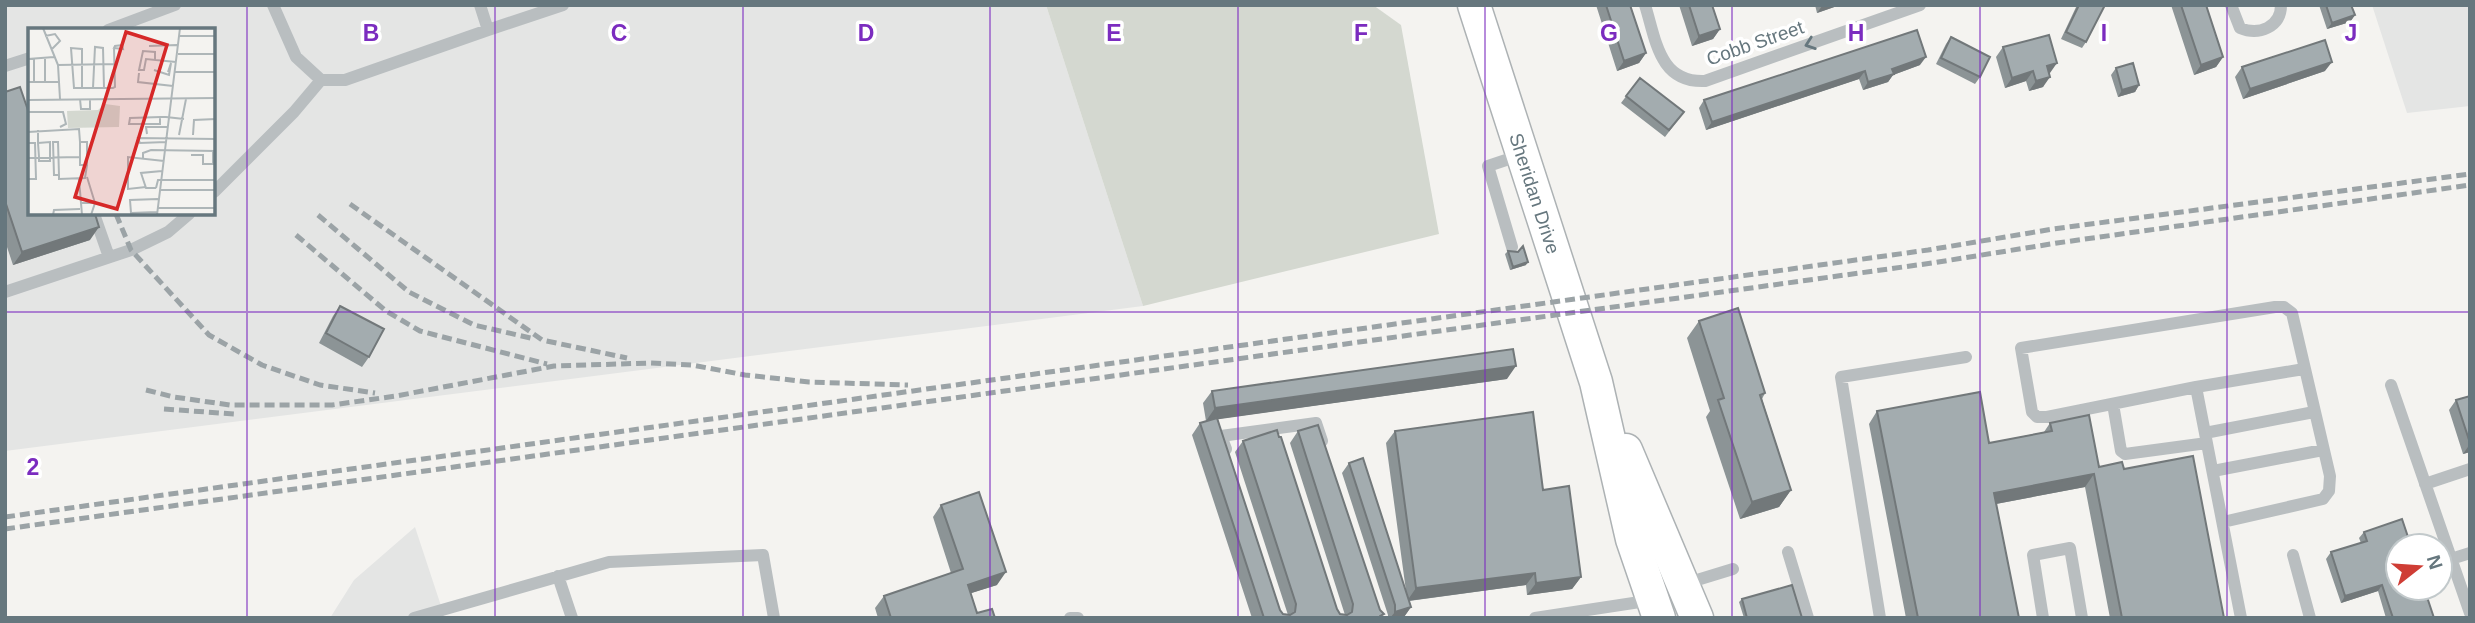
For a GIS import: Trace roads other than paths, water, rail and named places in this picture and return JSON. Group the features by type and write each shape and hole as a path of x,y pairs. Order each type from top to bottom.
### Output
{"main road":[{"name":"Sheridan Drive","path":"1474,5 1596,382 1632,539 1656,609"},
{"name":"Sheridan Drive","path":"1596,382 1697,618"}],"street":[{"path":"113,28 176,5"},
{"path":"274,5 296,57 321,80 345,80 563,5"},
{"path":"480,5 488,30"},
{"name":"Cobb Street","path":"1645,5 1663,62 1671,72 1692,82 1705,81 1920,5"},
{"path":"2231,5 2240,28 2249,32 2276,23 2281,16 2281,5"},
{"path":"5,66 28,59"},
{"path":"215,191 294,112 321,80"},
{"path":"1511,247 1488,166 1522,155"},
{"path":"94,215 108,257"},
{"path":"5,292 131,250 168,232 188,215"},
{"path":"2222,522 2323,499 2329,491 2330,476 2292,313 2284,307 2021,348 2032,412 2037,417 2304,369"},
{"path":"1880,618 1841,377 1966,357"},
{"path":"2391,384 2442,532"},
{"path":"2196,387 2241,618"},
{"path":"2113,404 2121,451 2125,454 2314,412"},
{"path":"1230,462 1221,436 1278,434 1316,423 1325,449"},
{"path":"2213,471 2323,450"},
{"path":"2425,484 2470,469"},
{"path":"2043,618 2032,555 2070,548 2082,618"},
{"path":"1788,552 1808,618"},
{"path":"414,618 440,614 609,562 763,555 774,618"},
{"path":"2293,555 2310,618"},
{"path":"2454,568 2470,613"},
{"path":"1684,584 1733,569"},
{"path":"558,576 572,618"},
{"path":"1535,618 1656,609"},
{"path":"1070,618 1078,618"}],"railway":[{"path":"5,517 1928,250 2053,229 2470,174"},
{"path":"5,529 1932,263 2470,185"},
{"path":"350,204 542,340 627,358"},
{"path":"116,215 131,250 209,335 262,365 320,385 375,393"},
{"path":"318,215 409,292 474,325 535,339"},
{"path":"296,235 386,311 420,331 547,364"},
{"path":"146,390 230,405 332,405 396,396 554,366 651,363 692,365 745,375 809,382 908,385"},
{"path":"164,409 234,414"}]}
